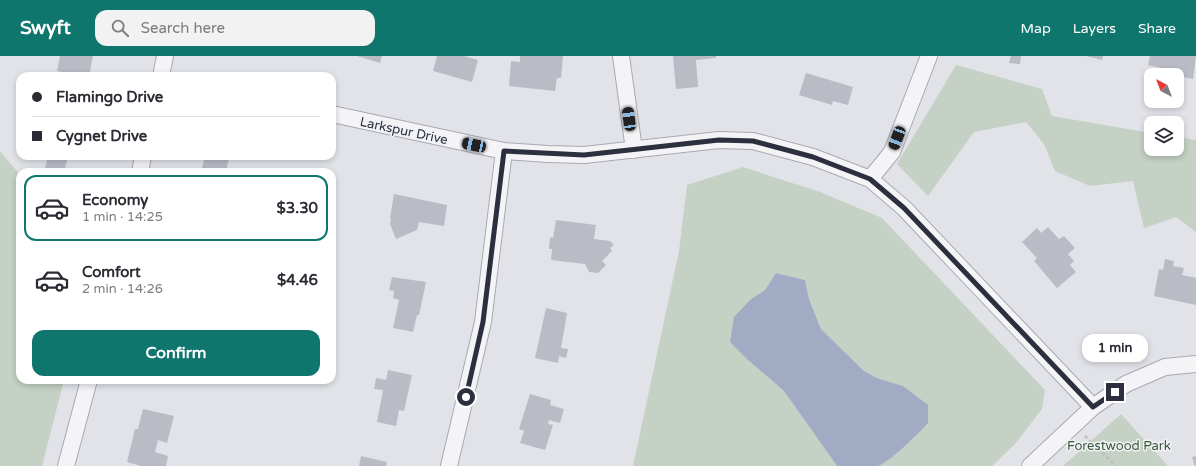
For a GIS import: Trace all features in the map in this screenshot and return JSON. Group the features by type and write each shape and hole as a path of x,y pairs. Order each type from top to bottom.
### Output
{"street":[{"path":"165,56 165,72"},
{"path":"621,56 634,150"},
{"path":"870,179 892,152 929,56"},
{"name":"Larkspur Drive","path":"336,115 504,151 584,155 719,140 753,141 813,157 870,179 904,208 1093,407"},
{"path":"449,466 483,322 504,151"},
{"path":"1030,466 1093,407 1126,384 1166,367 1196,364"},
{"path":"66,466 88,384"}],"path":[{"path":"1073,425 1116,466"}],"green space":[{"path":"956,65 1042,89 1052,116 1144,132 1144,156 1184,156 1184,138 1196,140 1196,232 1176,217 1144,228 1133,181 1090,186 1055,171 1044,144 1026,122 974,132 928,196 897,164"},
{"path":"0,151 16,170 16,384 63,384 42,466 0,466"},
{"path":"743,167 820,192 882,218 1045,390 1042,409 1015,444 992,466 877,466 886,461 915,437 903,386 877,378 864,371 821,329 809,299 805,280 776,273 765,290 751,299 748,360 784,391 837,466 633,466 679,251 687,185"},
{"name":"Forestwood Park","path":"1121,414 1168,466 1063,466"}],"water":[{"path":"776,273 805,280 809,299 821,329 864,371 877,378 903,386 928,405 928,423 904,447 884,463 878,466 837,466 784,391 748,360 730,342 734,317 751,299 765,290"}],"building":[{"path":"60,56 93,56 90,72 57,71"},
{"path":"357,56 382,56 380,63"},
{"path":"437,56 464,56 478,60 472,82 433,71"},
{"path":"520,56 563,56 561,78 557,78 555,91 509,86 511,61 520,62"},
{"path":"673,56 716,56 716,58 696,60 698,87 676,89"},
{"path":"1011,56 1021,56 1020,64 1009,63"},
{"path":"1086,56 1103,56 1102,60"},
{"path":"1150,56 1196,56 1193,79 1184,77 1184,68 1162,68 1148,65"},
{"path":"806,73 853,87 848,105 833,101 832,105 799,95"},
{"path":"47,160 67,160 65,168 45,168"},
{"path":"204,160 229,160 227,168 202,168"},
{"path":"394,194 447,205 444,226 419,222 417,230 396,239 390,224"},
{"path":"556,220 596,225 594,239 610,241 614,245 610,248 612,251 602,261 606,265 598,273 589,272 585,264 551,260 552,249 549,249 550,237 553,238"},
{"path":"1048,227 1059,239 1064,236 1075,248 1068,254 1074,261 1070,265 1076,272 1057,288 1034,261 1037,258 1022,242 1037,228 1041,233"},
{"path":"1165,259 1174,261 1173,266 1184,268 1182,275 1196,278 1196,305 1154,296 1159,269 1163,270"},
{"path":"392,277 426,282 419,315 417,315 413,332 393,328 399,300 393,298 394,291 389,290"},
{"path":"546,308 567,313 561,348 568,349 566,358 559,356 558,363 535,358"},
{"path":"388,370 412,375 404,411 399,410 396,426 377,422 383,390 374,389 376,378 386,380"},
{"path":"530,394 551,400 550,405 564,409 560,423 549,420 548,424 553,425 545,450 520,443 524,431 519,429"},
{"path":"143,409 174,416 167,443 158,440 155,452 168,456 166,466 141,466 127,462 135,429 138,429"},
{"path":"361,456 387,462 386,466 359,466"},
{"path":"1196,456 1196,466 1195,466 1192,457"}],"route":[{"path":"466,397 483,322 504,151 584,155 719,140 753,141 813,157 870,179 904,208 1093,407 1115,392"}]}
